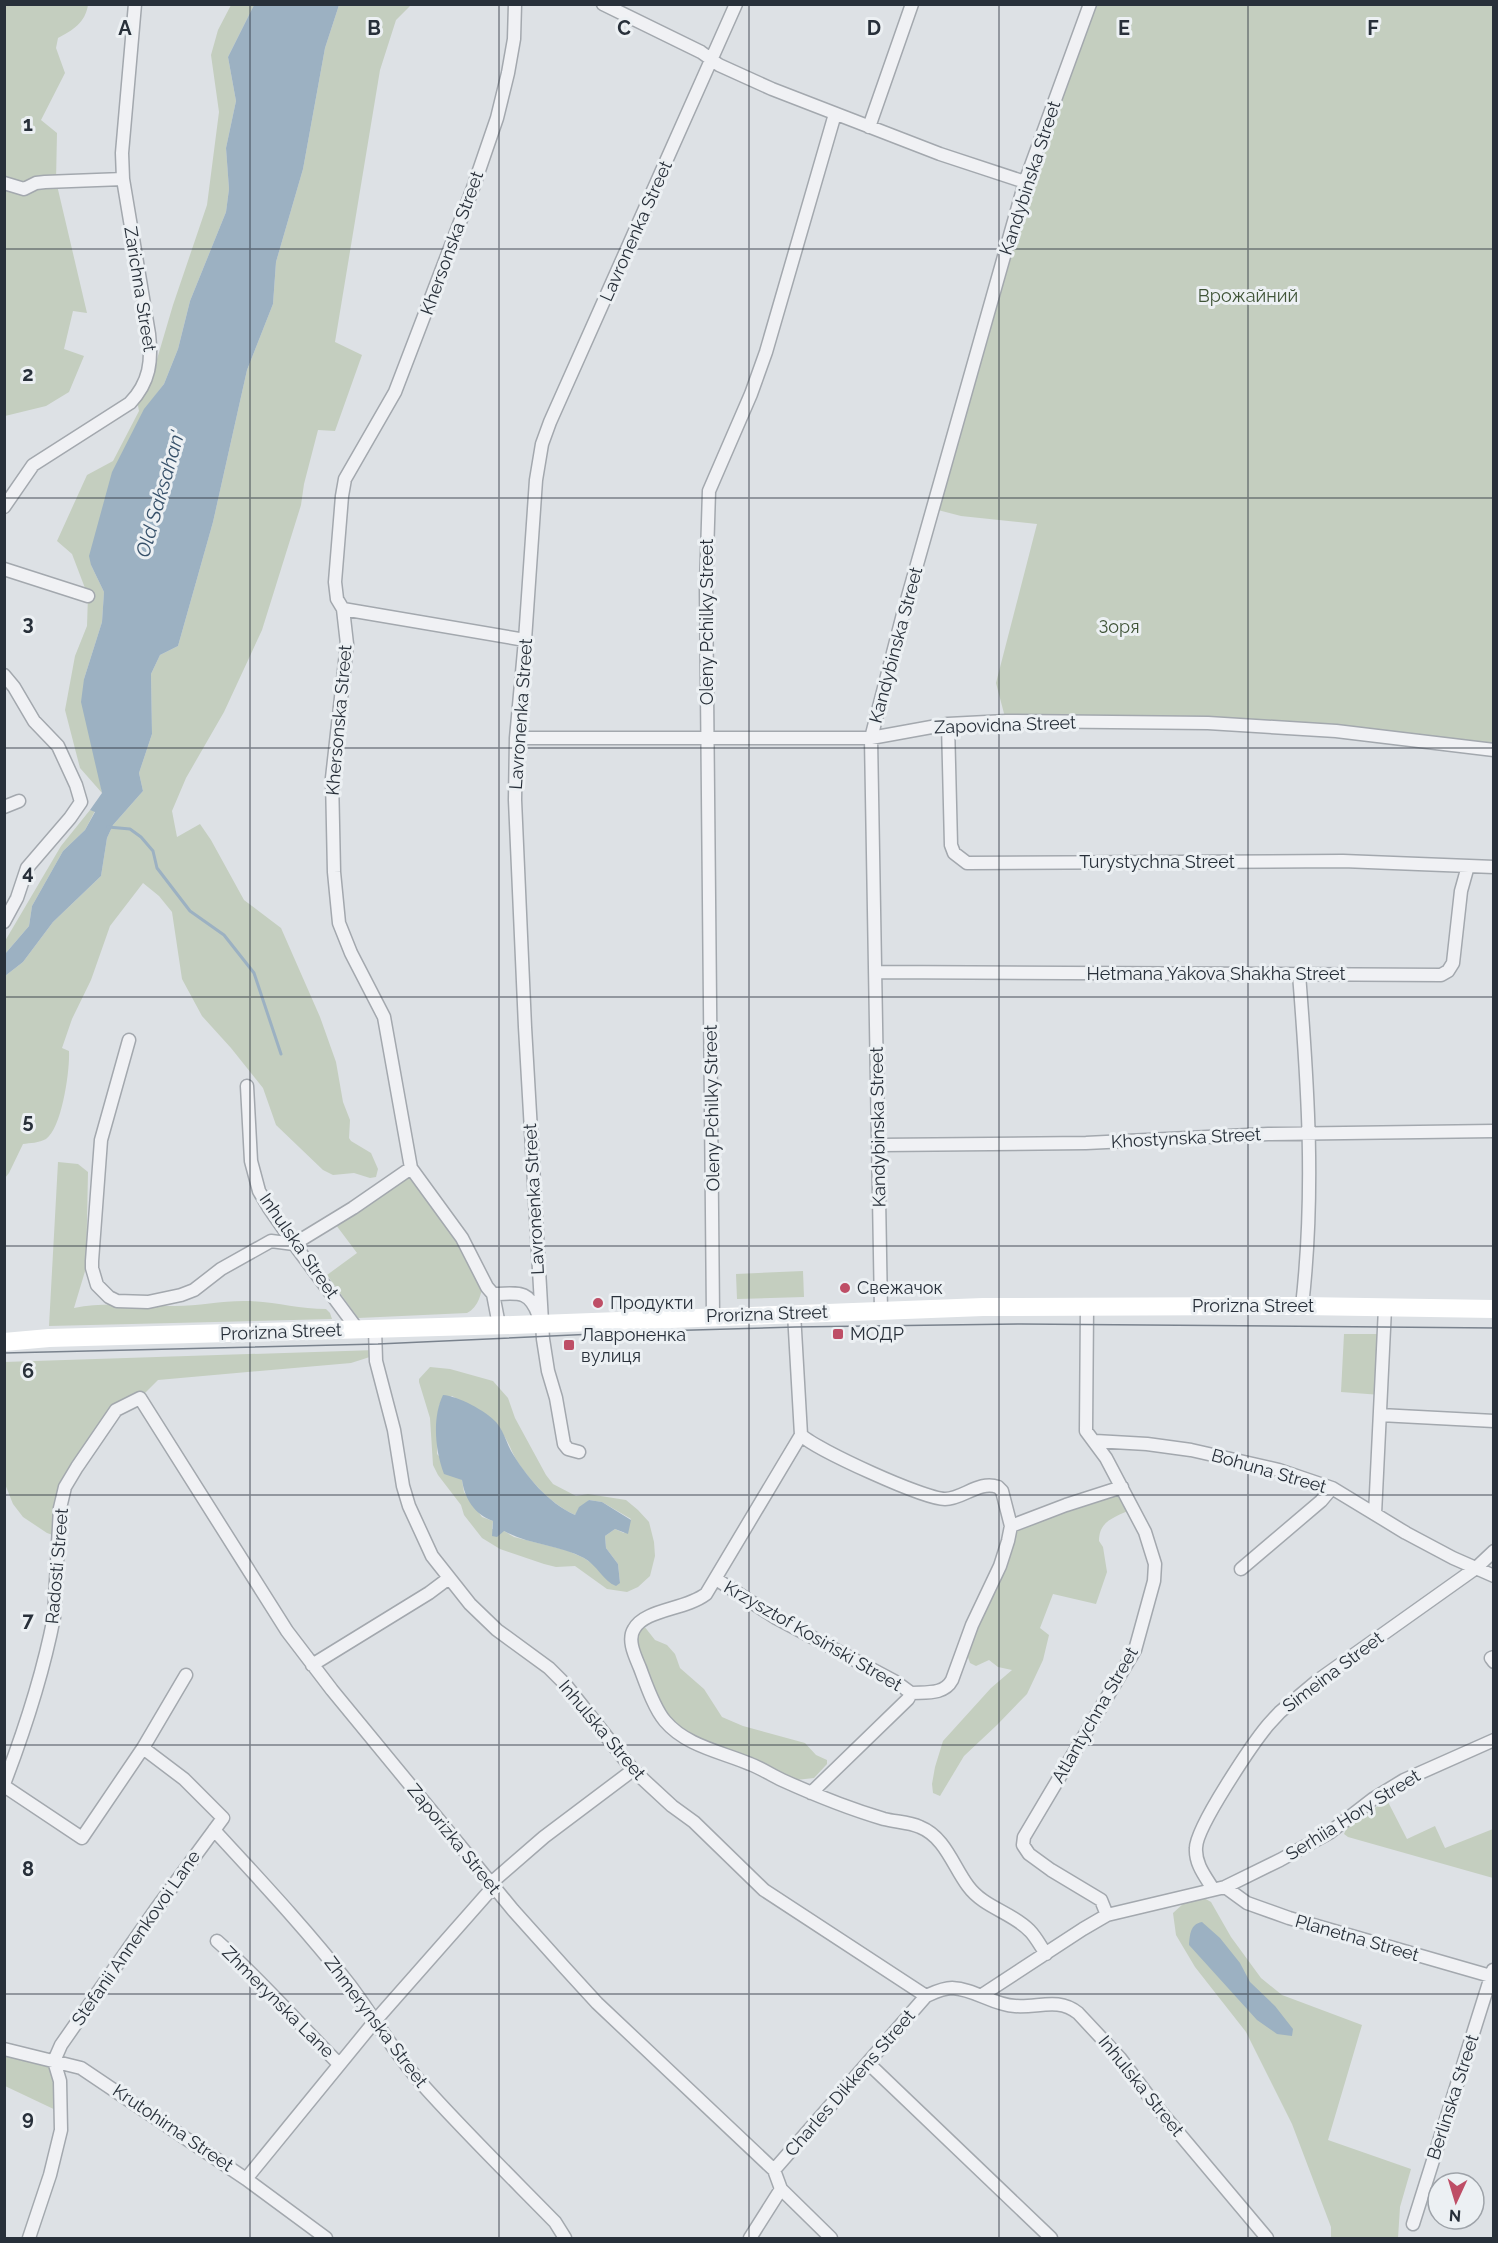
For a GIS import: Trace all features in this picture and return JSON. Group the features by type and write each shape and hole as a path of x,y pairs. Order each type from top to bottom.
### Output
{"main road":[{"name":"Prorizna Street","path":"4,1342 61,1338 542,1324 794,1313 1087,1306 1302,1306 1494,1310"}],"street":[{"name":"Zarichna Street","path":"4,507 33,465 130,404 146,382 150,348 123,179 122,153 135,4"},
{"name":"Khersonska Street","path":"493,1294 487,1287 462,1238 411,1168 384,1017 351,953 339,923 332,828 332,778 346,660 346,633 343,609 337,599 335,582 345,479 395,392 473,188 497,118 508,73 515,4"},
{"path":"603,4 701,52 718,65 761,84 940,154 1025,182"},
{"name":"Lavronenka Street","path":"579,1452 567,1449 564,1444 556,1398 548,1371 542,1324 525,1027 515,800 516,738 536,480 542,444 550,422 736,4"},
{"path":"869,127 912,4"},
{"name":"Kandybinska Street","path":"882,1311 871,738 903,614 1025,182 1090,4"},
{"name":"Oleny Pchilky Street","path":"713,1316 705,586 709,491 744,413 766,352 836,114"},
{"path":"4,183 24,189 36,183 45,182 123,179"},
{"path":"4,569 87,596"},
{"path":"343,609 525,640"},
{"path":"4,675 14,687 34,721 58,746 76,785 81,802 27,868 17,898 4,922"},
{"name":"Zapovidna Street","path":"516,738 871,738 948,724 1006,721 1208,723 1336,731 1494,750"},
{"name":"Turystychna Street","path":"948,724 951,845 954,853 967,863 1343,861 1494,867"},
{"path":"4,807 19,801"},
{"name":"Hetmana Yakova Shakha Street","path":"875,972 1441,975 1448,971 1453,963 1461,891 1468,867"},
{"path":"1299,974 1310,1133 1309,1205 1302,1306"},
{"path":"129,1040 99,1150 92,1268 97,1285 117,1300 139,1302 164,1300 194,1290 221,1269 271,1241 294,1244 353,1208 411,1168"},
{"name":"Inhulska Street","path":"247,1086 251,1161 255,1178 268,1208 294,1244 366,1329 394,1430 403,1486 409,1506 429,1549 449,1578 484,1618 549,1668 565,1684 633,1770 672,1806 694,1822 764,1890 926,1996 944,1988 960,1989 1016,2007 1052,2003 1071,2008 1078,2013 1120,2058 1156,2106 1267,2238"},
{"name":"Khostynska Street","path":"879,1145 1086,1143 1310,1133 1494,1131"},
{"path":"499,1325 493,1294 521,1293 530,1298 542,1324"},
{"name":"Atlantychna Street","path":"1087,1306 1086,1431 1095,1441 1122,1487 1145,1532 1155,1564 1154,1581 1135,1650 1024,1837 1023,1845 1029,1854 1051,1870 1101,1900 1107,1915"},
{"path":"1375,1514 1385,1308"},
{"path":"794,1313 801,1435"},
{"name":"Zaporizka Street","path":"131,1402 140,1398 145,1404 287,1631 312,1665 534,1935 597,2003 774,2170 781,2189 831,2238"},
{"name":"Radosti Street","path":"4,1785 25,1730 51,1635 60,1508 65,1487 76,1467 116,1410 131,1402"},
{"path":"1380,1415 1494,1421"},
{"name":"Krzysztof Kosiński Street","path":"716,1579 777,1618 896,1682 911,1693 942,1691 948,1686 972,1625 1000,1566 1011,1526 1002,1491 994,1485 984,1485 952,1498 944,1499 925,1495 865,1470 801,1435 706,1594 697,1601 646,1616 634,1629 631,1638 642,1674 661,1716 670,1726 700,1745 747,1763 811,1793 884,1819 919,1826 940,1843 967,1885 977,1896 1030,1931 1046,1954"},
{"name":"Bohuna Street","path":"1095,1441 1147,1444 1191,1450 1279,1470 1332,1488 1406,1533 1494,1576"},
{"path":"1011,1526 1122,1487"},
{"path":"1241,1569 1321,1501 1332,1488"},
{"name":"Simeina Street","path":"1219,1888 1197,1863 1197,1838 1209,1814 1268,1725 1317,1681 1476,1568 1494,1551"},
{"path":"312,1665 429,1593 449,1578"},
{"path":"1494,1657 1491,1658 1494,1662"},
{"path":"4,1785 82,1838 142,1748 186,1675"},
{"name":"Krzysztof Kosiński Street","path":"811,1793 908,1699 911,1693"},
{"name":"Serhiia Hory Street","path":"1219,1888 1280,1860 1329,1833 1373,1799 1404,1780 1494,1740"},
{"name":"Stefanii Annenkovoi Lane","path":"54,2061 73,2027 223,1818 184,1779 142,1748"},
{"name":"Zhmerynska Lane","path":"246,2179 339,2064 492,1884 544,1837 633,1770"},
{"name":"Zhmerynska Street","path":"214,1830 272,1893 339,1972 421,2083 555,2222 565,2238"},
{"path":"982,1995 1107,1915 1219,1888"},
{"name":"Planetna Street","path":"1219,1888 1247,1903 1289,1918 1493,1974"},
{"name":"Zhmerynska Lane","path":"217,1941 262,1983 339,2064"},
{"name":"Berlinska Street","path":"1413,2224 1493,1974"},
{"name":"Charles Dikkens Street","path":"774,2170 926,1996"},
{"name":"Krutohirna Street","path":"4,2049 74,2065 101,2079 246,2179 326,2238"},
{"path":"29,2238 50,2175 61,2130 60,2081 54,2061"},
{"path":"868,2063 1051,2238"},
{"path":"750,2238 781,2189"}],"green space":[{"path":"4,5 88,5 81,21 58,38 56,48 65,73 41,120 57,133 56,181 87,313 73,311 64,349 84,356 69,392 46,406 5,416"},
{"path":"231,5 254,5 228,57 236,101 226,148 229,189 226,212 190,301 178,349 164,384 145,409 91,565 104,592 102,622 84,679 102,793 80,768 65,710 75,656 87,626 88,596 72,554 57,541 87,475 113,461 139,411 136,395 155,366 207,205 219,112 211,55 218,30"},
{"path":"339,5 411,5 396,20 380,70 335,342 362,355 335,431 318,430 301,505 262,630 224,712 186,778 172,811 177,837 200,824 244,900 281,928 320,1017 336,1062 343,1102 350,1120 349,1138 371,1153 378,1169 376,1177 370,1178 354,1173 333,1175 323,1170 276,1125 263,1088 202,1016 182,979 172,912 159,896 143,883 110,926 91,980 72,1019 62,1048 69,1051 64,1098 52,1133 46,1139 23,1144 5,1178 5,976 23,962 53,922 101,876 107,838 113,825 143,791 139,773 152,734 151,674 160,655 178,646 213,522 247,370 273,304 276,262 303,169 325,48"},
{"name":"Врожайний","path":"1090,5 1493,5 1493,750 1336,731 1006,721 996,683 1037,524 961,516 934,509 1025,182"},
{"path":"90,810 95,811 85,830 63,851 32,906 29,926 5,954 5,941 61,846"},
{"path":"58,1162 78,1164 88,1172 86,1268 74,1308 99,1305 175,1306 254,1301 326,1309 332,1319 49,1326"},
{"path":"411,1168 484,1282 480,1295 477,1303 467,1313 358,1318 327,1275 357,1253 333,1221"},
{"path":"803,1271 804,1297 737,1299 736,1274"},
{"path":"1344,1334 1384,1334 1381,1395 1341,1392"},
{"path":"376,1350 376,1355 351,1363 158,1380 140,1398 116,1410 67,1483 58,1537 47,1533 23,1517 13,1504 5,1484 4,1362"},
{"path":"430,1367 450,1369 493,1381 508,1398 515,1418 553,1484 576,1496 588,1494 626,1500 649,1522 655,1556 650,1576 638,1587 627,1592 607,1589 575,1566 556,1567 544,1564 500,1549 482,1538 464,1515 461,1505 433,1465 430,1418 419,1379","holes":["452,1396 480,1413 499,1430 529,1477 558,1505 575,1515 589,1500 602,1502 631,1519 624,1533 615,1529 605,1536 606,1548 618,1564 620,1583 584,1558 566,1550 492,1529 493,1521 482,1517 464,1492 462,1480 437,1454 439,1405"]},
{"path":"1122,1487 1132,1509 1110,1520 1102,1528 1099,1541 1103,1547 1107,1572 1096,1604 1053,1594 1040,1628 1049,1635 1043,1660 1027,1694 964,1756 940,1796 933,1793 935,1767 943,1741 991,1688 1012,1670 998,1667 989,1660 976,1666 970,1663 964,1646 1011,1526"},
{"path":"644,1626 655,1640 667,1645 675,1654 680,1668 704,1689 722,1717 743,1726 805,1743 816,1755 827,1760 827,1764 814,1778 796,1780 689,1735 669,1718 637,1655 636,1632"},
{"path":"1387,1800 1407,1839 1435,1826 1445,1848 1493,1829 1493,1878 1344,1834 1348,1825"},
{"path":"1204,1898 1211,1902 1231,1937 1261,1978 1282,1995 1362,2025 1328,2140 1411,2169 1400,2207 1398,2238 1331,2238 1331,2227 1292,2124 1246,2032 1195,1967 1176,1935 1173,1913 1184,1903"},
{"path":"5,2049 54,2061 62,2113 5,2086"}],"water":[{"name":"Old Saksahan'","path":"254,5 339,5 325,48 303,169 276,262 273,304 247,370 213,522 178,646 160,655 151,674 152,734 139,773 143,791 113,825 107,838 101,876 53,922 23,962 5,976 5,954 29,926 32,906 63,851 85,830 95,812 90,810 102,793 81,702 84,679 102,622 104,592 89,556 112,472 144,409 164,384 178,349 190,301 226,212 229,189 226,148 236,101 228,57"},
{"path":"443,1395 464,1401 491,1418 503,1432 511,1451 531,1479 565,1510 575,1515 579,1507 589,1500 602,1502 631,1520 628,1534 615,1529 605,1536 606,1548 618,1564 620,1583 616,1586 611,1584 589,1561 564,1550 504,1531 497,1537 492,1536 493,1521 486,1518 472,1505 465,1493 462,1480 444,1474 438,1455 436,1434 437,1414"},
{"path":"1202,1922 1220,1938 1240,1963 1250,1982 1275,2006 1293,2029 1292,2036 1277,2034 1257,2020 1189,1945 1193,1928"}],"waterway":[{"path":"108,827 130,829 141,837 153,851 157,868 190,911 224,935 254,973 281,1054"}],"tram line":[{"path":"4,1353 378,1344 795,1327 1021,1324 1494,1328"}],"place":[{"name":"Свежачок","path":"845,1288"},
{"name":"Продукти","path":"598,1303"},
{"name":"МОДР","path":"838,1334"},
{"name":"Лавроненка вулиця","path":"569,1345"}],"park label":[{"name":"Зоря","path":"1119,627"}]}
